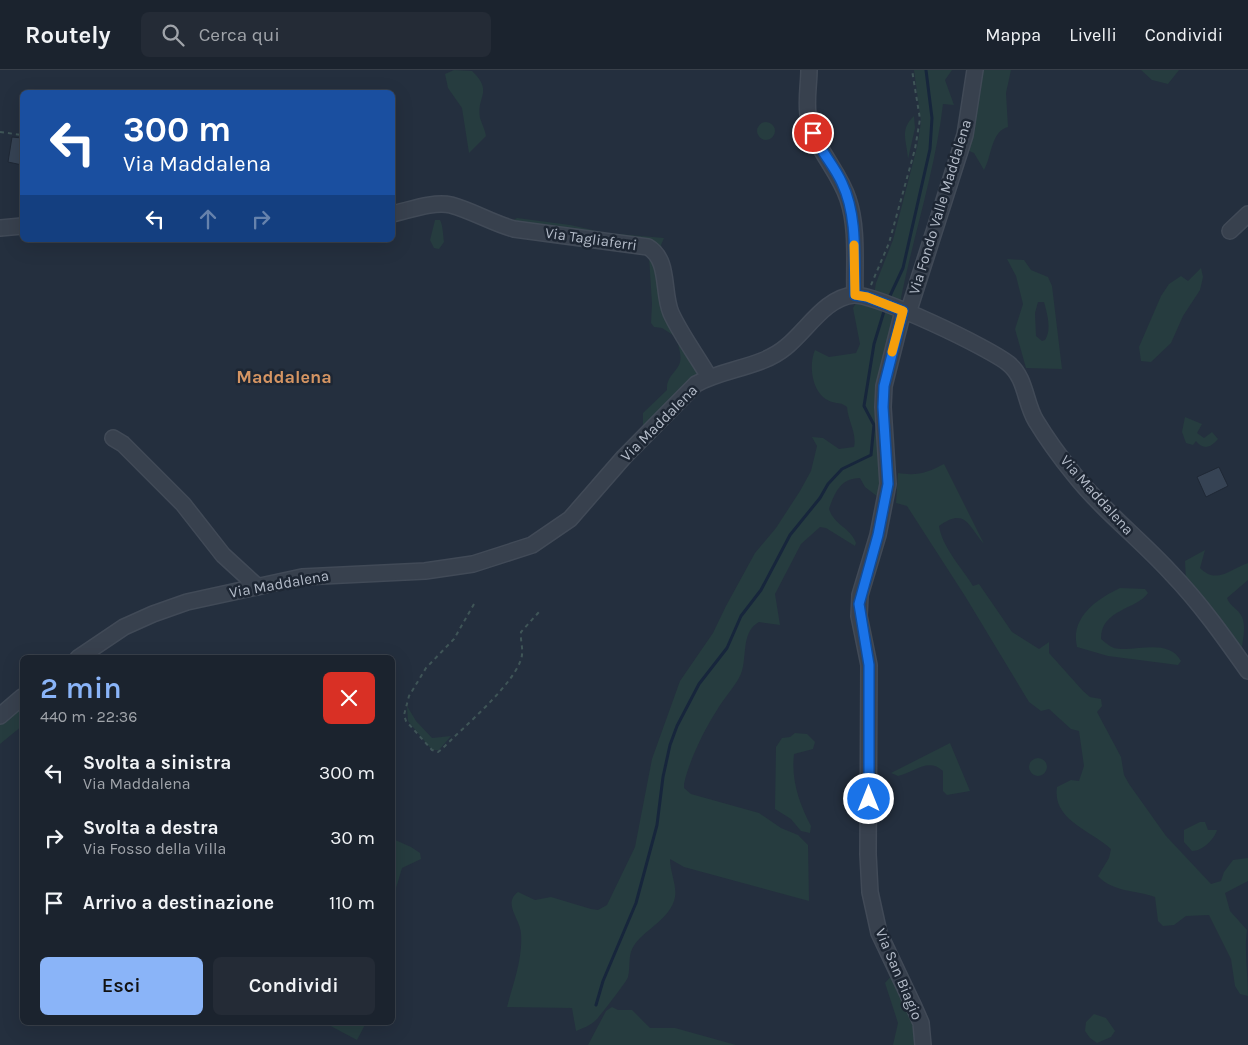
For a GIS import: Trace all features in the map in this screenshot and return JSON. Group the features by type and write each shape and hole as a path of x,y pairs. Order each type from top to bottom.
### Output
{"street":[{"path":"809,70 808,119 818,146 842,182 849,202 866,298"},
{"name":"Via Fondo Valle Maddalena","path":"903,311 965,135 975,70"},
{"name":"Via Tagliaferri","path":"395,214 450,205 494,224 514,229 648,247 657,252 662,264 671,314 709,376"},
{"path":"1230,231 1248,214"},
{"path":"0,228 20,226"},
{"name":"Via Maddalena","path":"82,655 124,627 187,602 258,586 329,575 425,571 473,564 532,546 570,519 664,416 696,384 709,376 771,356 786,347 834,302 866,298 903,311 978,344 1011,365 1019,377 1035,420 1074,475 1171,573 1217,627 1248,670"},
{"name":"Via San Biagio","path":"903,311 884,386 883,407 888,484 878,535 860,595 859,616 869,665 868,854 870,892 879,933 921,1023 924,1045"},
{"path":"113,438 123,444 183,504 223,555 258,586"},
{"path":"0,716 20,699"}],"path":[{"path":"866,298 888,243 920,120 912,70"},
{"path":"0,132 20,135"},
{"path":"474,604 454,639 426,668 405,705 406,721 432,750 438,752 480,714 518,666 522,654 521,632 539,612"}],"green space":[{"path":"454,70 472,71 482,84 483,89 479,111 486,136 469,153 462,108 448,88 445,74"},
{"path":"914,70 952,70 945,80 954,105 943,104 935,154 900,303 874,295 876,283 893,240 917,147 921,122"},
{"path":"981,70 1011,70 1006,93 1008,127 998,133 984,170 974,153 967,150"},
{"path":"1141,70 1179,70 1168,84 1152,80"},
{"path":"914,116 915,128 908,159 905,131 909,121"},
{"path":"766,122 772,125 775,131 772,137 766,140 760,137 757,131 760,125"},
{"path":"517,218 570,225 606,233 664,238 661,245 662,250 653,244 511,222"},
{"path":"435,220 440,220 443,231 444,242 439,249 434,248 430,240"},
{"path":"649,256 706,373 643,435 643,413 667,390 669,379 679,365 681,358 676,337 662,328 654,327 651,323 652,304"},
{"path":"1007,259 1024,260 1031,270 1048,277 1052,286 1062,369 1026,368 1015,329 1023,304 1016,276","holes":["1038,302 1044,302 1049,326 1047,336 1042,341 1036,336 1035,313"]},
{"path":"1201,268 1203,277 1200,290 1183,316 1171,343 1151,362 1141,361 1139,347 1161,296 1169,284 1181,276 1188,281"},
{"path":"856,303 892,312 899,319 885,370 885,453 878,497 865,487 860,478 843,483 829,509 835,519 854,538 855,546 826,528 820,527 801,544 775,594 780,625 759,622 749,633 744,664 739,678 719,706 702,736 689,766 684,784 684,788 691,794 759,813 781,828 798,835 808,845 809,901 684,867 670,859 675,892 673,904 664,917 635,944 630,956 628,977 596,1020 576,1031 572,1008 507,1007 517,971 521,943 520,928 512,907 514,897 518,892 535,900 551,897 598,910 607,905 635,847 652,759 680,681 713,633 755,553 776,528 811,471 817,446 812,437 823,438 839,449 854,447 855,442 847,407 825,399 820,394 813,380 812,364 815,350 829,357 856,353 860,344 853,308"},
{"path":"1185,417 1202,424 1197,433 1204,438 1212,432 1218,439 1207,447 1202,446 1196,441 1193,445 1186,443 1182,432"},
{"path":"944,464 984,544 970,525 961,519 955,518 939,526 944,542 973,586 979,584 1012,632 1039,649 1049,642 1049,653 1083,691 1090,697 1101,699 1102,706 1097,712 1121,757 1124,775 1129,784 1166,836 1211,884 1221,881 1224,872 1233,860 1248,858 1248,881 1225,893 1230,911 1247,930 1248,996 1240,994 1235,986 1231,959 1209,915 1186,916 1174,925 1163,926 1158,921 1155,897 1117,888 1098,876 1109,858 1111,849 1067,816 1057,798 1057,787 1071,780 1079,781 1084,766 1079,731 1071,729 1049,709 1041,711 1029,702 965,596 907,506 896,503 898,473 922,473"},
{"path":"1205,550 1200,568 1212,575 1224,574 1248,563 1248,580 1227,598 1240,614 1244,624 1242,647 1186,581 1185,561"},
{"path":"1120,588 1145,589 1148,593 1143,599 1113,616 1103,629 1101,639 1114,648 1150,647 1168,650 1181,661 1178,665 1108,656 1077,647 1076,636 1081,618 1094,604"},
{"path":"20,705 20,728 0,744 0,724"},
{"path":"407,706 416,721 432,738 451,736 439,750 432,750 408,721"},
{"path":"795,733 807,734 815,742 813,749 794,754 793,764 797,791 811,826 810,833 801,831 791,819 775,809 776,747 782,738 790,737"},
{"path":"950,743 970,791 947,795 943,791 943,771 932,765 927,765 898,776 891,773"},
{"path":"1038,758 1044,761 1047,767 1044,773 1038,776 1032,773 1029,767 1032,761"},
{"path":"1200,822 1205,822 1208,830 1217,830 1207,844 1196,851 1192,851 1184,842 1184,830"},
{"path":"395,840 420,853 421,859 402,868 395,891"},
{"path":"894,973 911,1008 917,1045 893,1045 898,1023 885,983"},
{"path":"612,1007 618,1010 632,1010 650,1028 675,1028 736,1045 588,1045 606,1011"},
{"path":"1094,1014 1106,1018 1115,1031 1111,1037 1097,1043 1085,1031 1086,1022"},
{"path":"329,1025 365,1025 357,1040"}],"building":[{"path":"12,137 20,138 20,165 8,162"},
{"path":"1219,467 1228,486 1206,497 1197,477"}],"waterway":[{"path":"888,300 903,268 930,149 932,118 926,70"},
{"path":"596,1005 603,981 636,903 657,825 663,777 670,745 677,726 699,684 727,648 741,616 761,590 790,535 820,498 828,484 842,469 871,455 874,425 864,406 874,344 885,308"}],"slow traffic":[{"path":"854,245 855,295 867,297 903,311 892,352"}],"district":[{"name":"Maddalena","path":"284,377"}],"route":[{"path":"813,133 818,146 842,182 849,202 854,233 855,295 867,297 903,311 884,386 883,407 888,484 878,535 859,604 859,616 869,665 869,799"}]}
